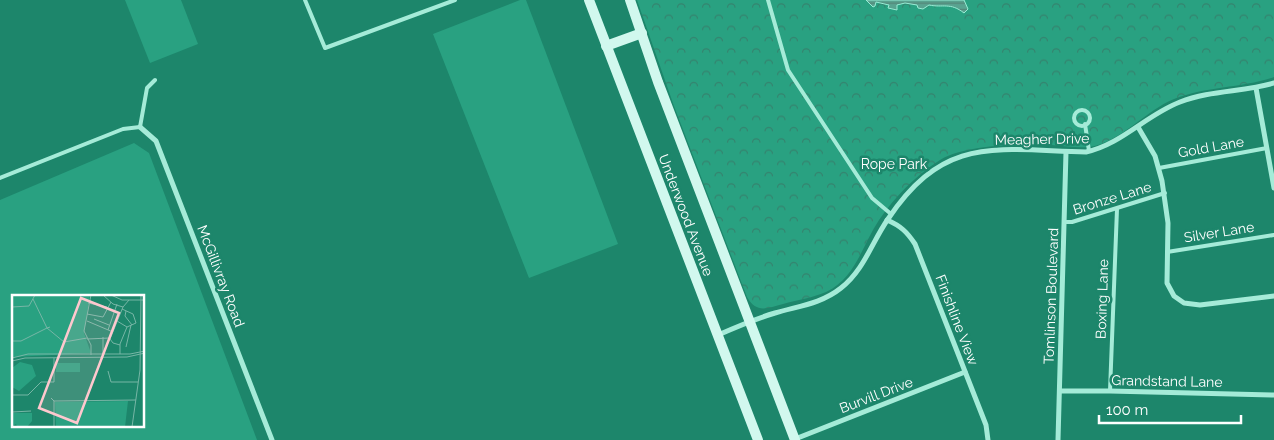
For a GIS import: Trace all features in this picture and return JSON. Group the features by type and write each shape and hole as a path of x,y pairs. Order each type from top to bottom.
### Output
{"main road":[{"name":"Underwood Avenue","path":"588,0 758,440"},
{"name":"Underwood Avenue","path":"630,0 658,82 795,439"},
{"path":"606,46 642,33"}],"street":[{"name":"Meagher Drive","path":"717,335 775,313 818,302 832,295 853,277 863,264 887,220 915,184 932,170 953,158 996,150 1089,152 1113,143 1164,110 1187,100 1274,83"},
{"path":"1256,88 1274,188"},
{"name":"McGillivray Road","path":"140,127 156,141 272,440"},
{"path":"1138,127 1150,145 1160,168 1168,223 1167,283 1174,296 1184,303 1200,305 1274,296"},
{"name":"Tomlinson Boulevard","path":"1058,440 1066,152"},
{"name":"Finishline View","path":"887,220 901,226 915,244 986,425 988,440"},
{"name":"Burvill Drive","path":"795,439 965,372"},
{"name":"Grandstand Lane","path":"1060,391 1274,395"}],"lane":[{"path":"305,0 325,48 455,0"},
{"path":"768,0 788,70 872,198 892,214"},
{"path":"0,178 123,129 140,127 147,88 155,80"},
{"path":"1085,124 1080,125 1076,123 1074,116 1077,111 1082,110 1088,114 1088,121 1085,124 1089,152"},
{"name":"Gold Lane","path":"1160,168 1267,148"},
{"name":"Bronze Lane","path":"1065,222 1072,222 1117,209 1164,193"},
{"name":"Boxing Lane","path":"1110,391 1117,209"},
{"name":"Silver Lane","path":"1167,252 1274,235"}],"green space":[{"path":"125,0 181,0 198,44 150,63"},
{"path":"520,0 526,0 618,244 529,278 433,34"},
{"name":"Rope Park","path":"637,0 1274,0 1274,77 1174,99 1122,133 1100,144 1089,147 1052,145 992,146 976,148 948,156 920,174 898,195 879,220 851,270 836,286 815,296 772,307 759,308 747,297 674,106"},
{"path":"134,143 149,153 257,440 0,440 0,200"}],"water":[{"path":"866,0 964,0 968,9 964,13 950,6 929,5 923,9 918,8 917,5 905,3 897,5 897,10 888,8 889,5 876,2 873,7"}]}
